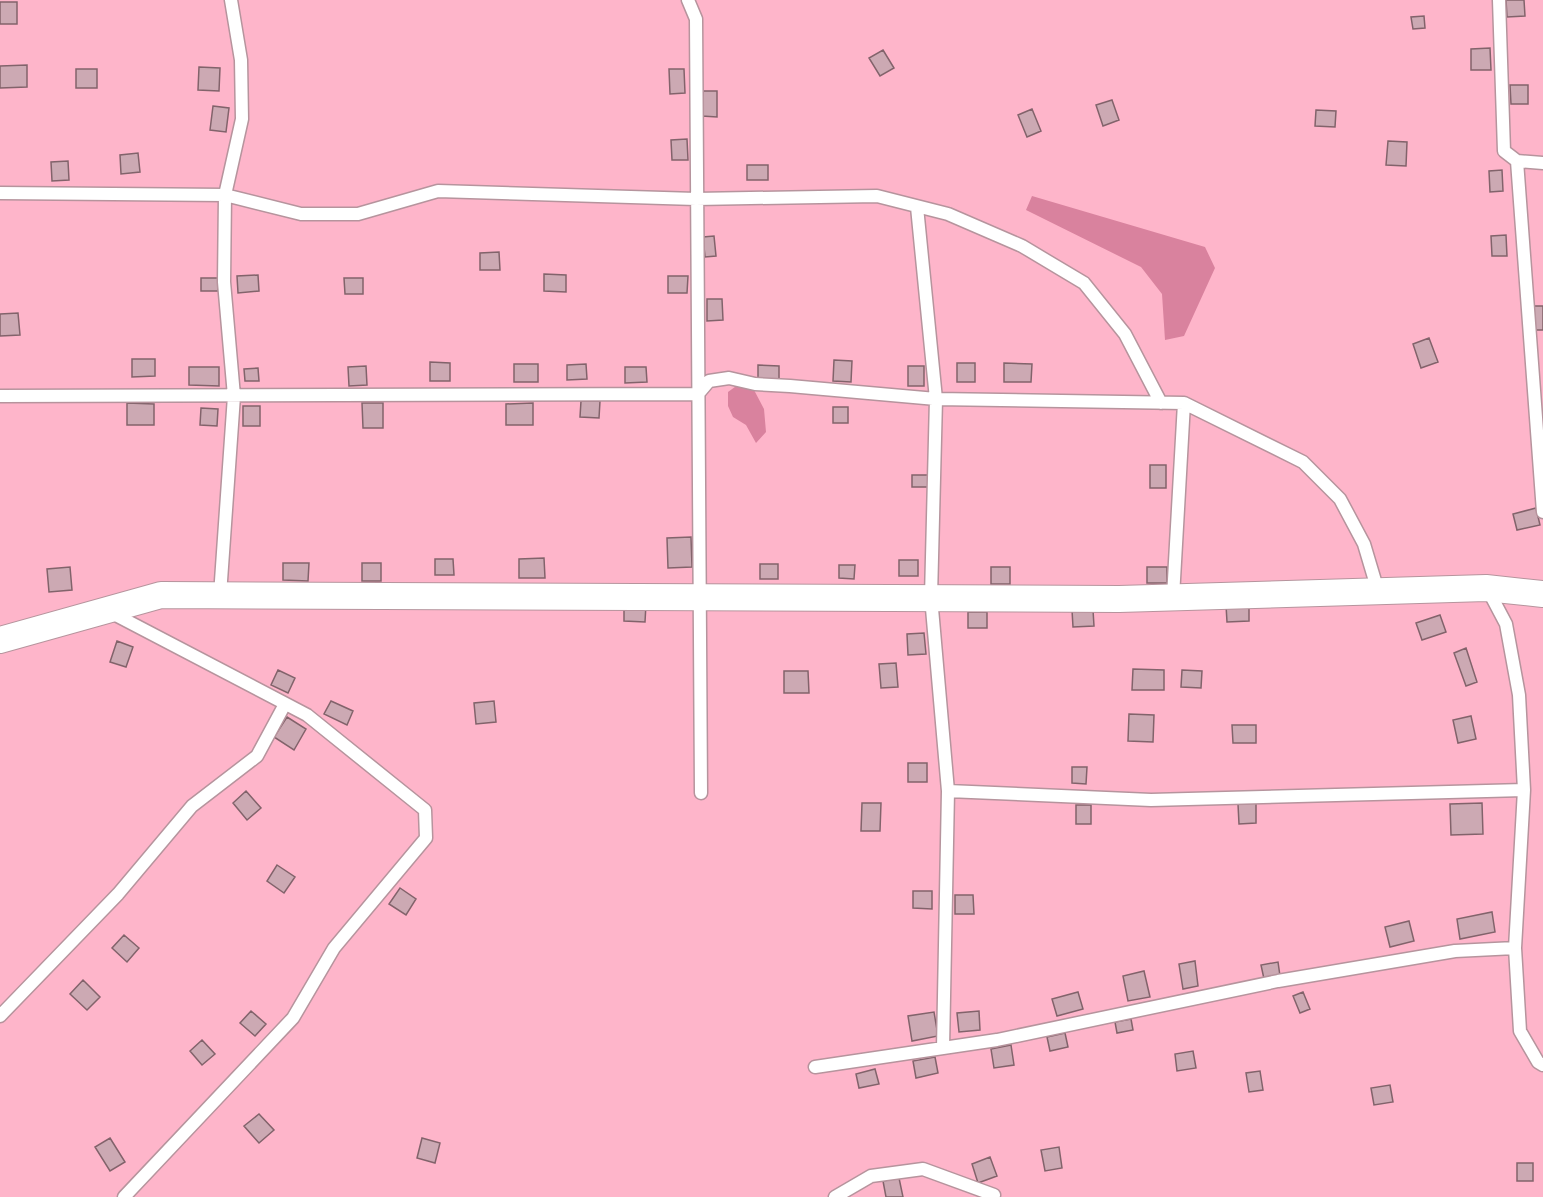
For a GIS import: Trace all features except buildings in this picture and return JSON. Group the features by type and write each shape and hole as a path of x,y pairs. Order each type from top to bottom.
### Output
{"street":[{"path":"0,640 161,595 1119,599 1486,588 1543,594"}],"lane":[{"path":"220,595 234,396 224,282 225,195 242,119 241,60 231,0"},
{"path":"688,0 696,19 701,793"},
{"path":"1499,0 1504,151 1517,160 1543,163"},
{"path":"1517,160 1543,512"},
{"path":"0,193 225,195 301,214 357,214 438,191 696,199 877,196 948,214 1022,246 1084,283 1125,334 1161,403"},
{"path":"917,207 936,399 931,597 948,791 943,1048"},
{"path":"0,396 698,394 709,381 729,378 755,384 936,399 1184,403 1303,462 1340,499 1365,544 1378,591"},
{"path":"1173,597 1184,403"},
{"path":"1486,588 1506,624 1519,694 1524,790 1515,948 1520,1031 1538,1062 1543,1065"},
{"path":"106,610 307,715 425,810 426,838 334,948 293,1018 124,1197"},
{"path":"0,1016 118,894 192,806 257,756 285,704"},
{"path":"948,791 1151,800 1524,790"},
{"path":"815,1067 997,1040 1278,981 1455,951 1515,948"},
{"path":"835,1197 871,1176 922,1169 994,1196"}],"shaded area":[{"path":"0,0 1543,0 1543,1197 0,1197"},
{"path":"1032,196 1205,247 1215,268 1184,336 1165,340 1162,294 1141,267 1026,210"},
{"path":"739,384 754,390 764,409 766,432 756,443 746,425 733,417 728,406 728,392"}]}
